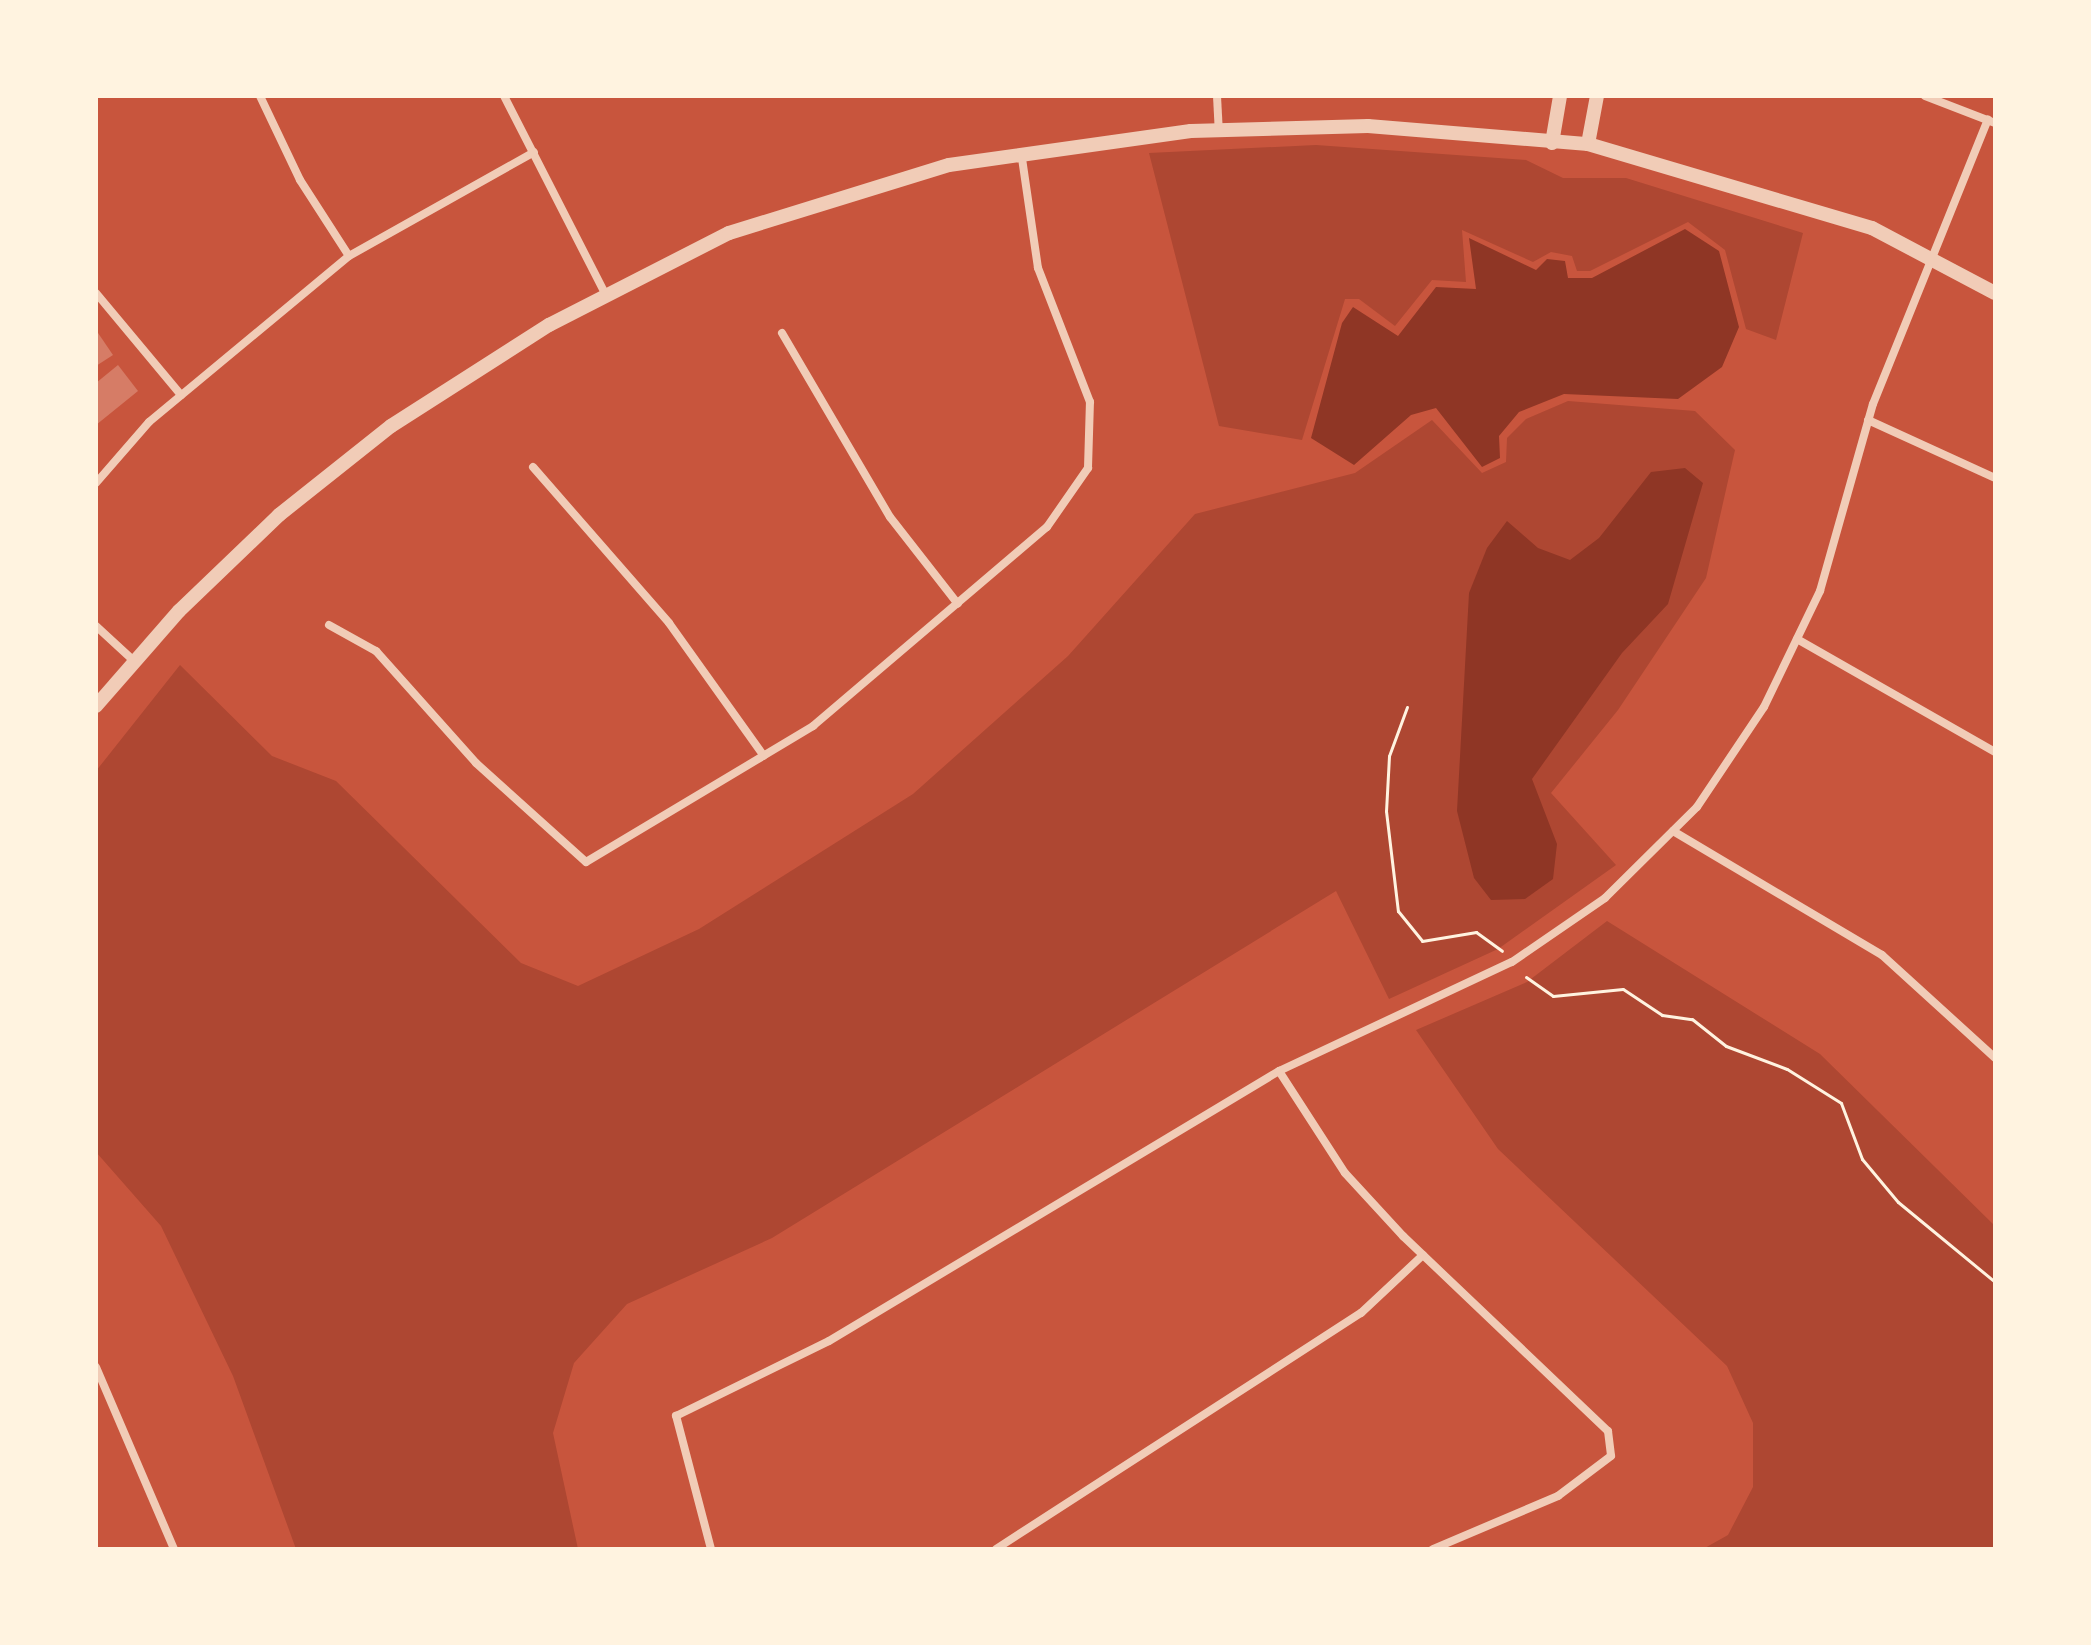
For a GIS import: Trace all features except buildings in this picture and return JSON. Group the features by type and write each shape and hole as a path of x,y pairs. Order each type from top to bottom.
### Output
{"street":[{"path":"260,96 300,180 349,256"},
{"path":"504,96 605,293"},
{"path":"1217,96 1219,130"},
{"path":"1552,143 1560,96"},
{"path":"1588,144 1597,96"},
{"path":"711,1549 676,1416 829,1341 1279,1071 1512,962 1605,898 1673,831 1764,707 1820,591 1868,420 1928,255 1992,121 1925,96"},
{"path":"96,706 134,661 279,515 391,426 605,293 800,208 1021,151 1219,130 1368,126 1588,144 1872,228 1995,293"},
{"path":"329,625 376,651 476,763 586,862 813,726 1047,527 1088,468 1090,402 1038,268 1021,151"},
{"path":"96,483 181,395 349,256 534,152"},
{"path":"96,293 181,395"},
{"path":"782,333 890,517 958,604"},
{"path":"1868,420 1995,478"},
{"path":"533,467 669,623 764,756"},
{"path":"96,626 134,661"},
{"path":"1797,639 1995,752"},
{"path":"1673,831 1882,955 1995,1058"},
{"path":"1279,1071 1345,1173 1423,1255 1608,1431 1611,1456 1558,1496 1433,1549"},
{"path":"996,1549 1361,1313 1423,1255"},
{"path":"96,1367 174,1549"}],"path":[{"path":"1407,707 1389,756 1386,811 1398,911 1422,941 1476,932 1502,951"},
{"path":"1526,977 1553,996 1623,989 1662,1015 1692,1019 1726,1046 1787,1069 1841,1103 1862,1159 1898,1202 1995,1282"}],"shaded area":[{"path":"1316,145 1526,160 1563,178 1626,178 1803,233 1776,340 1746,329 1725,250 1688,222 1590,271 1577,271 1572,256 1551,252 1533,262 1462,230 1466,282 1432,280 1395,326 1359,299 1345,299 1302,440 1219,426 1149,153"},
{"path":"1685,229 1719,251 1739,327 1722,367 1678,399 1564,394 1519,412 1499,436 1500,458 1482,467 1436,408 1411,415 1354,465 1311,438 1342,323 1353,307 1398,336 1436,287 1476,289 1469,238 1536,270 1547,259 1565,261 1568,278 1592,278"},
{"path":"1568,401 1695,411 1735,450 1706,578 1618,710 1551,793 1616,865 1498,949 1389,999 1336,891 772,1238 627,1304 574,1363 553,1433 578,1549 296,1549 233,1376 161,1226 96,1152 96,771 180,665 272,756 336,781 521,963 578,986 699,929 913,794 1068,656 1195,514 1355,473 1432,420 1482,473 1506,462 1507,438 1526,419"},
{"path":"1685,468 1703,483 1668,604 1622,653 1532,779 1557,844 1553,879 1525,899 1491,900 1474,878 1457,811 1469,593 1487,548 1507,521 1538,548 1570,560 1599,538 1651,472"},
{"path":"1607,921 1820,1054 1995,1226 1995,1549 1703,1549 1728,1535 1753,1487 1753,1423 1727,1366 1498,1149 1416,1030 1527,982"}]}
